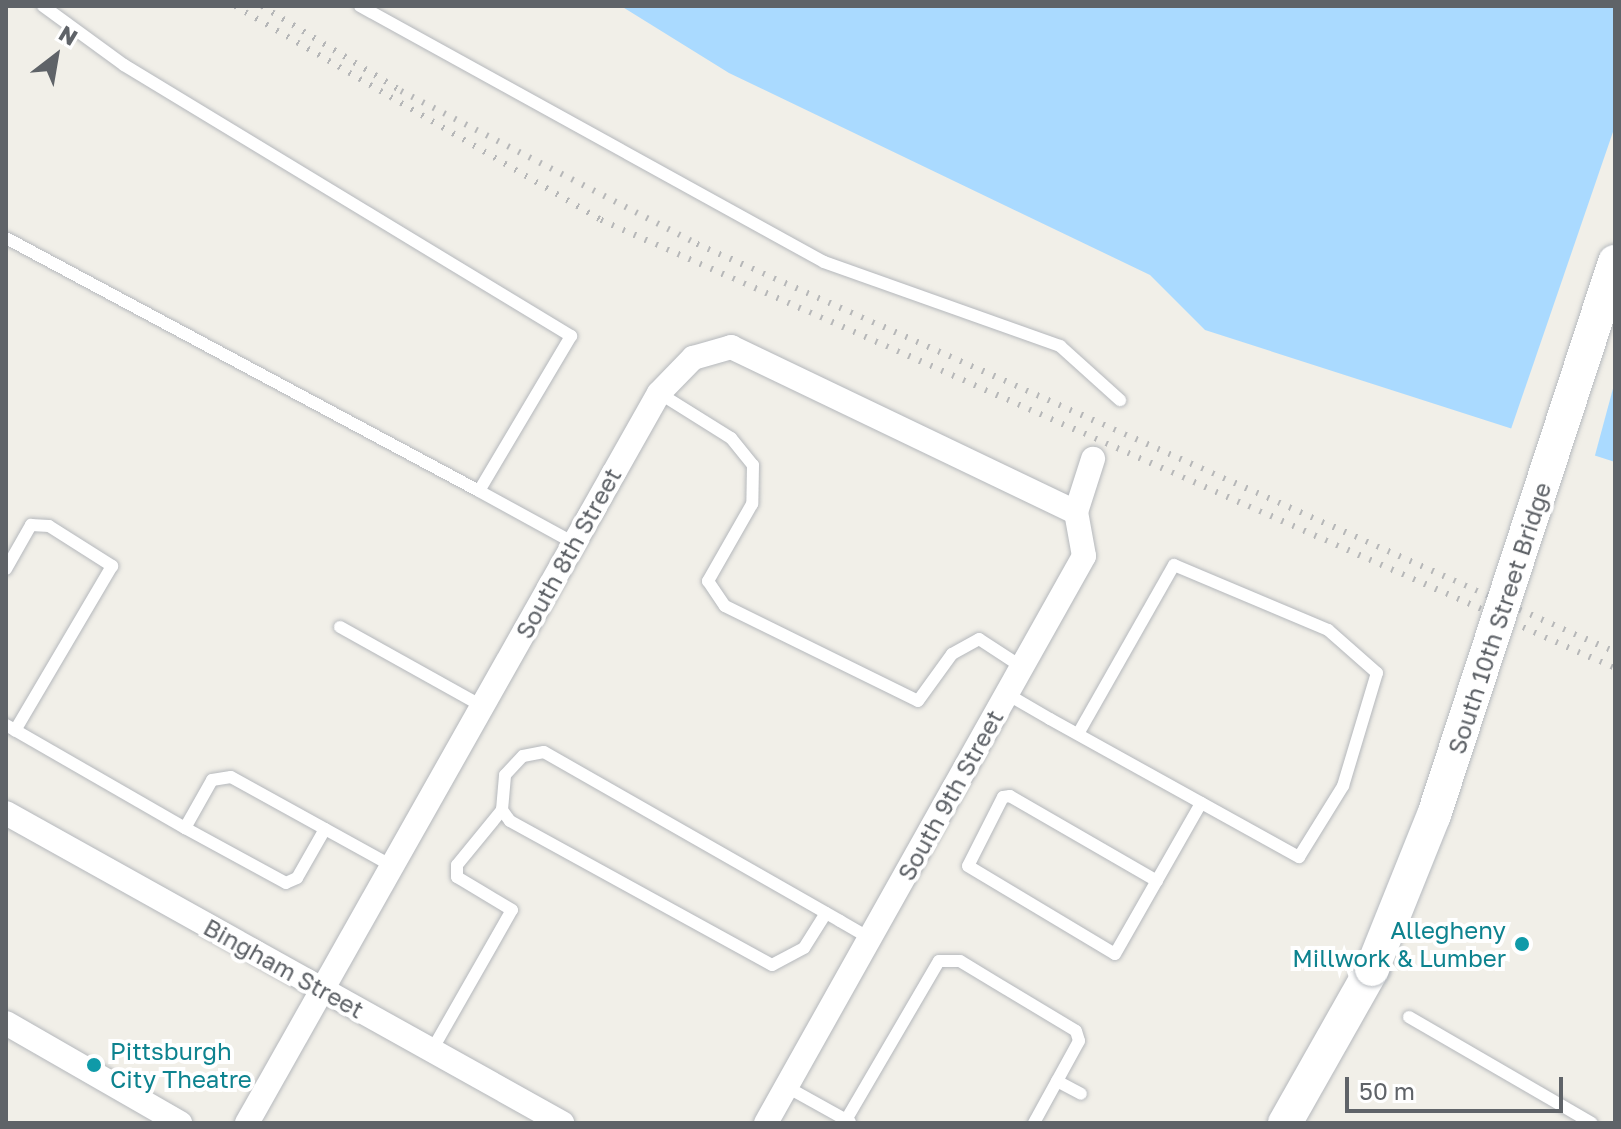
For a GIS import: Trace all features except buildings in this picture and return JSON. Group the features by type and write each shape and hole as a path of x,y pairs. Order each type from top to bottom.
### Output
{"main road":[{"name":"South 10th Street Bridge","path":"1285,1123 1372,969 1434,815 1615,262"}],"street":[{"name":"South 8th Street","path":"247,1123 659,393 693,358 731,347 1076,512"},
{"name":"South 9th Street","path":"766,1123 1084,556 1076,512 1093,459"},
{"name":"Bingham Street","path":"6,813 562,1123"},
{"path":"6,1023 180,1123"}],"lane":[{"path":"43,6 124,65 571,336 479,491"},
{"path":"360,6 419,45 824,262 1060,346 1120,400"},
{"path":"6,238 574,543"},
{"path":"659,393 731,438 753,465 752,504 708,581 725,606 918,701 952,654 979,639 1022,667"},
{"path":"6,569 31,525 49,526 112,566 11,728 286,883 297,878 325,829"},
{"path":"1007,694 1078,734 1201,803 1299,857 1343,786 1377,673 1371,662 1328,630 1174,565 1078,734"},
{"path":"340,627 482,706"},
{"path":"432,1050 512,910 457,877 457,865 502,810 505,775 523,756 544,752 870,938"},
{"path":"185,828 212,780 231,777 392,866"},
{"path":"1157,881 1010,796 1003,797 968,866 1104,953 1115,954 1157,881 1201,803"},
{"path":"502,810 772,965 804,948 826,913"},
{"path":"787,1087 849,1122 939,961 960,961 1076,1031 1079,1041 1034,1123"},
{"path":"1409,1017 1592,1123"},
{"path":"1057,1081 1081,1094"}],"water":[{"path":"621,6 1615,6 1615,462 1205,330 1150,275 729,73"}],"pier":[{"path":"1615,126 1615,381 1594,459 1510,432"}],"railway":[{"path":"235,6 601,220 1615,668"},
{"path":"262,6 401,91 697,244 1615,652"}],"place":[{"name":"Allegheny Millwork & Lumber","path":"1522,944"},
{"name":"Pittsburgh City Theatre","path":"94,1065"}]}
